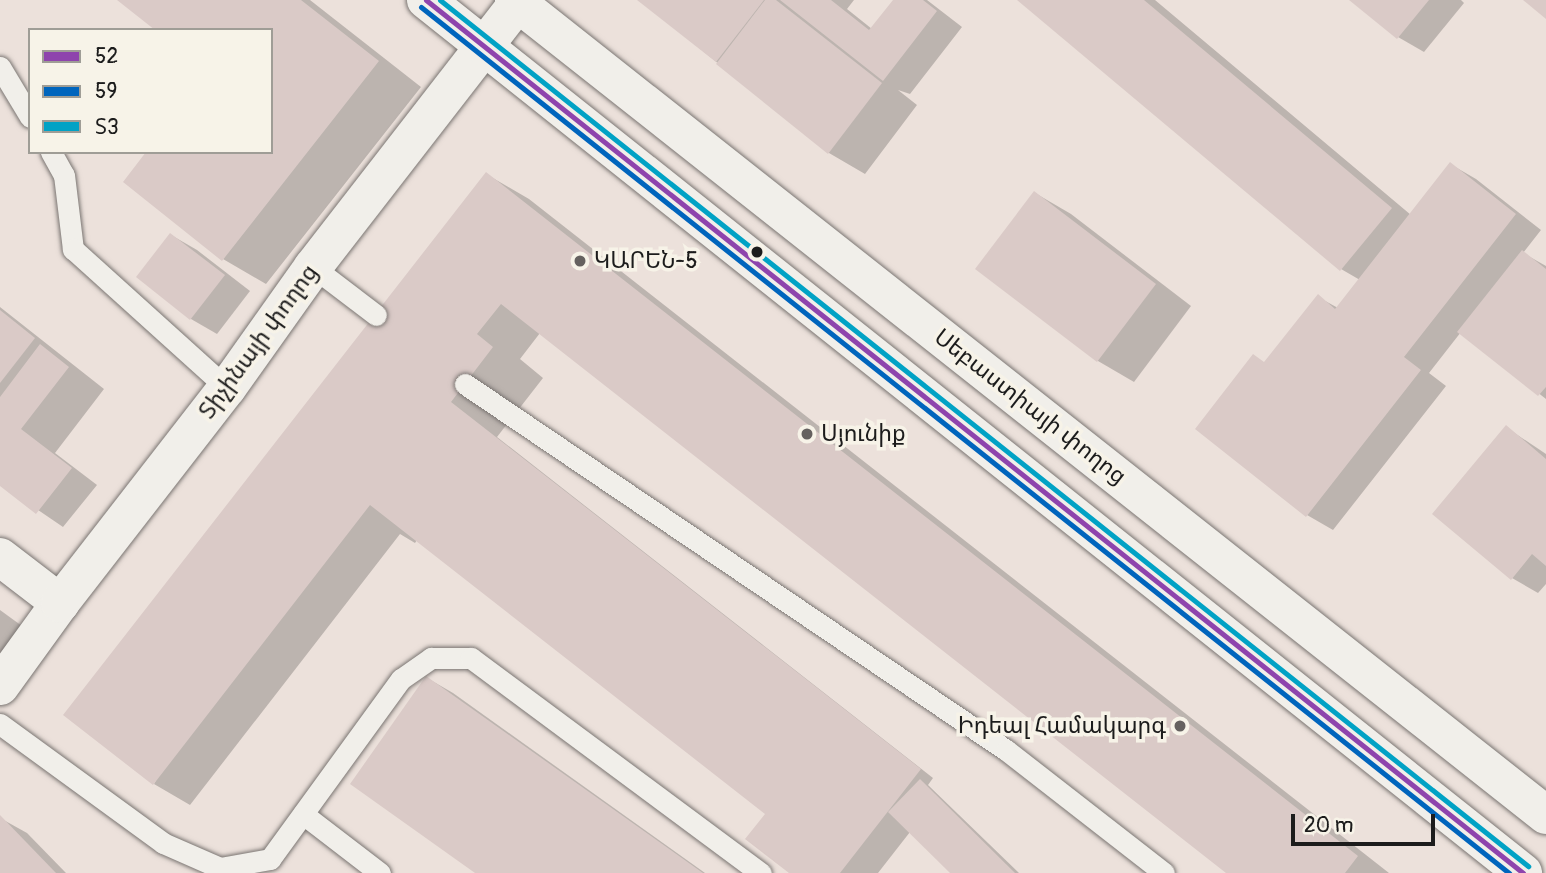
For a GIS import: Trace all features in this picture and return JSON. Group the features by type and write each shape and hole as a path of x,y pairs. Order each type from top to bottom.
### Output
{"main road":[{"path":"426,0 1523,873"},
{"name":"Տիչինայի փողոց","path":"0,686 60,603 227,388 313,267 517,1"},
{"name":"Սեբաստիայի փողոց","path":"517,1 1546,815"},
{"path":"0,557 60,603"}],"lane":[{"path":"0,67 28,114"},
{"path":"52,154 64,175 73,249 227,388"},
{"path":"313,267 376,315"},
{"path":"465,384 1006,750 1164,873"},
{"path":"0,724 163,843 220,868 270,859 401,679 430,658 471,658 761,873"},
{"path":"303,814 380,873"}],"building":[{"path":"117,0 301,0 379,61 222,261 123,182 144,154 273,154 273,28 152,28"},
{"path":"637,0 764,0 716,62"},
{"path":"765,0 776,0 882,83 828,154 716,64"},
{"path":"780,0 831,0 869,30 893,0 923,0 937,11 883,81"},
{"path":"1017,0 1144,0 1392,208 1340,271"},
{"path":"1349,0 1429,0 1397,39"},
{"path":"1523,0 1546,0 1546,19"},
{"path":"1450,162 1516,214 1404,357 1421,370 1306,517 1195,429 1253,354 1264,362 1318,294 1335,309"},
{"path":"486,172 1358,856 1345,873 1226,873 501,304 477,334 493,347 451,402 921,769 840,873 789,873 745,839 765,814 370,505 153,785 63,715"},
{"path":"1034,191 1156,284 1097,362 975,269"},
{"path":"170,233 225,275 190,320 136,277"},
{"path":"1522,250 1546,269 1546,387 1538,396 1457,332"},
{"path":"0,310 35,338 0,383"},
{"path":"40,344 69,367 21,429 72,468 36,514 0,486 0,397"},
{"path":"1506,425 1546,459 1546,566 1532,554 1511,580 1432,514"},
{"path":"426,676 703,873 475,873 350,784"},
{"path":"920,779 1015,873 950,873 888,812"},
{"path":"0,815 56,873 0,873"}],"transit line":[{"name":"52","path":"426,0 1523,873"},
{"name":"Տ3","path":"440,0 1528,866"},
{"name":"59","path":"421,7 1509,873"}],"place":[{"name":"ԿԱՐԵՆ-5","path":"580,261"},
{"name":"Սյունիք","path":"807,434"},
{"name":"Իդեալ Համակարգ","path":"1180,726"}]}
